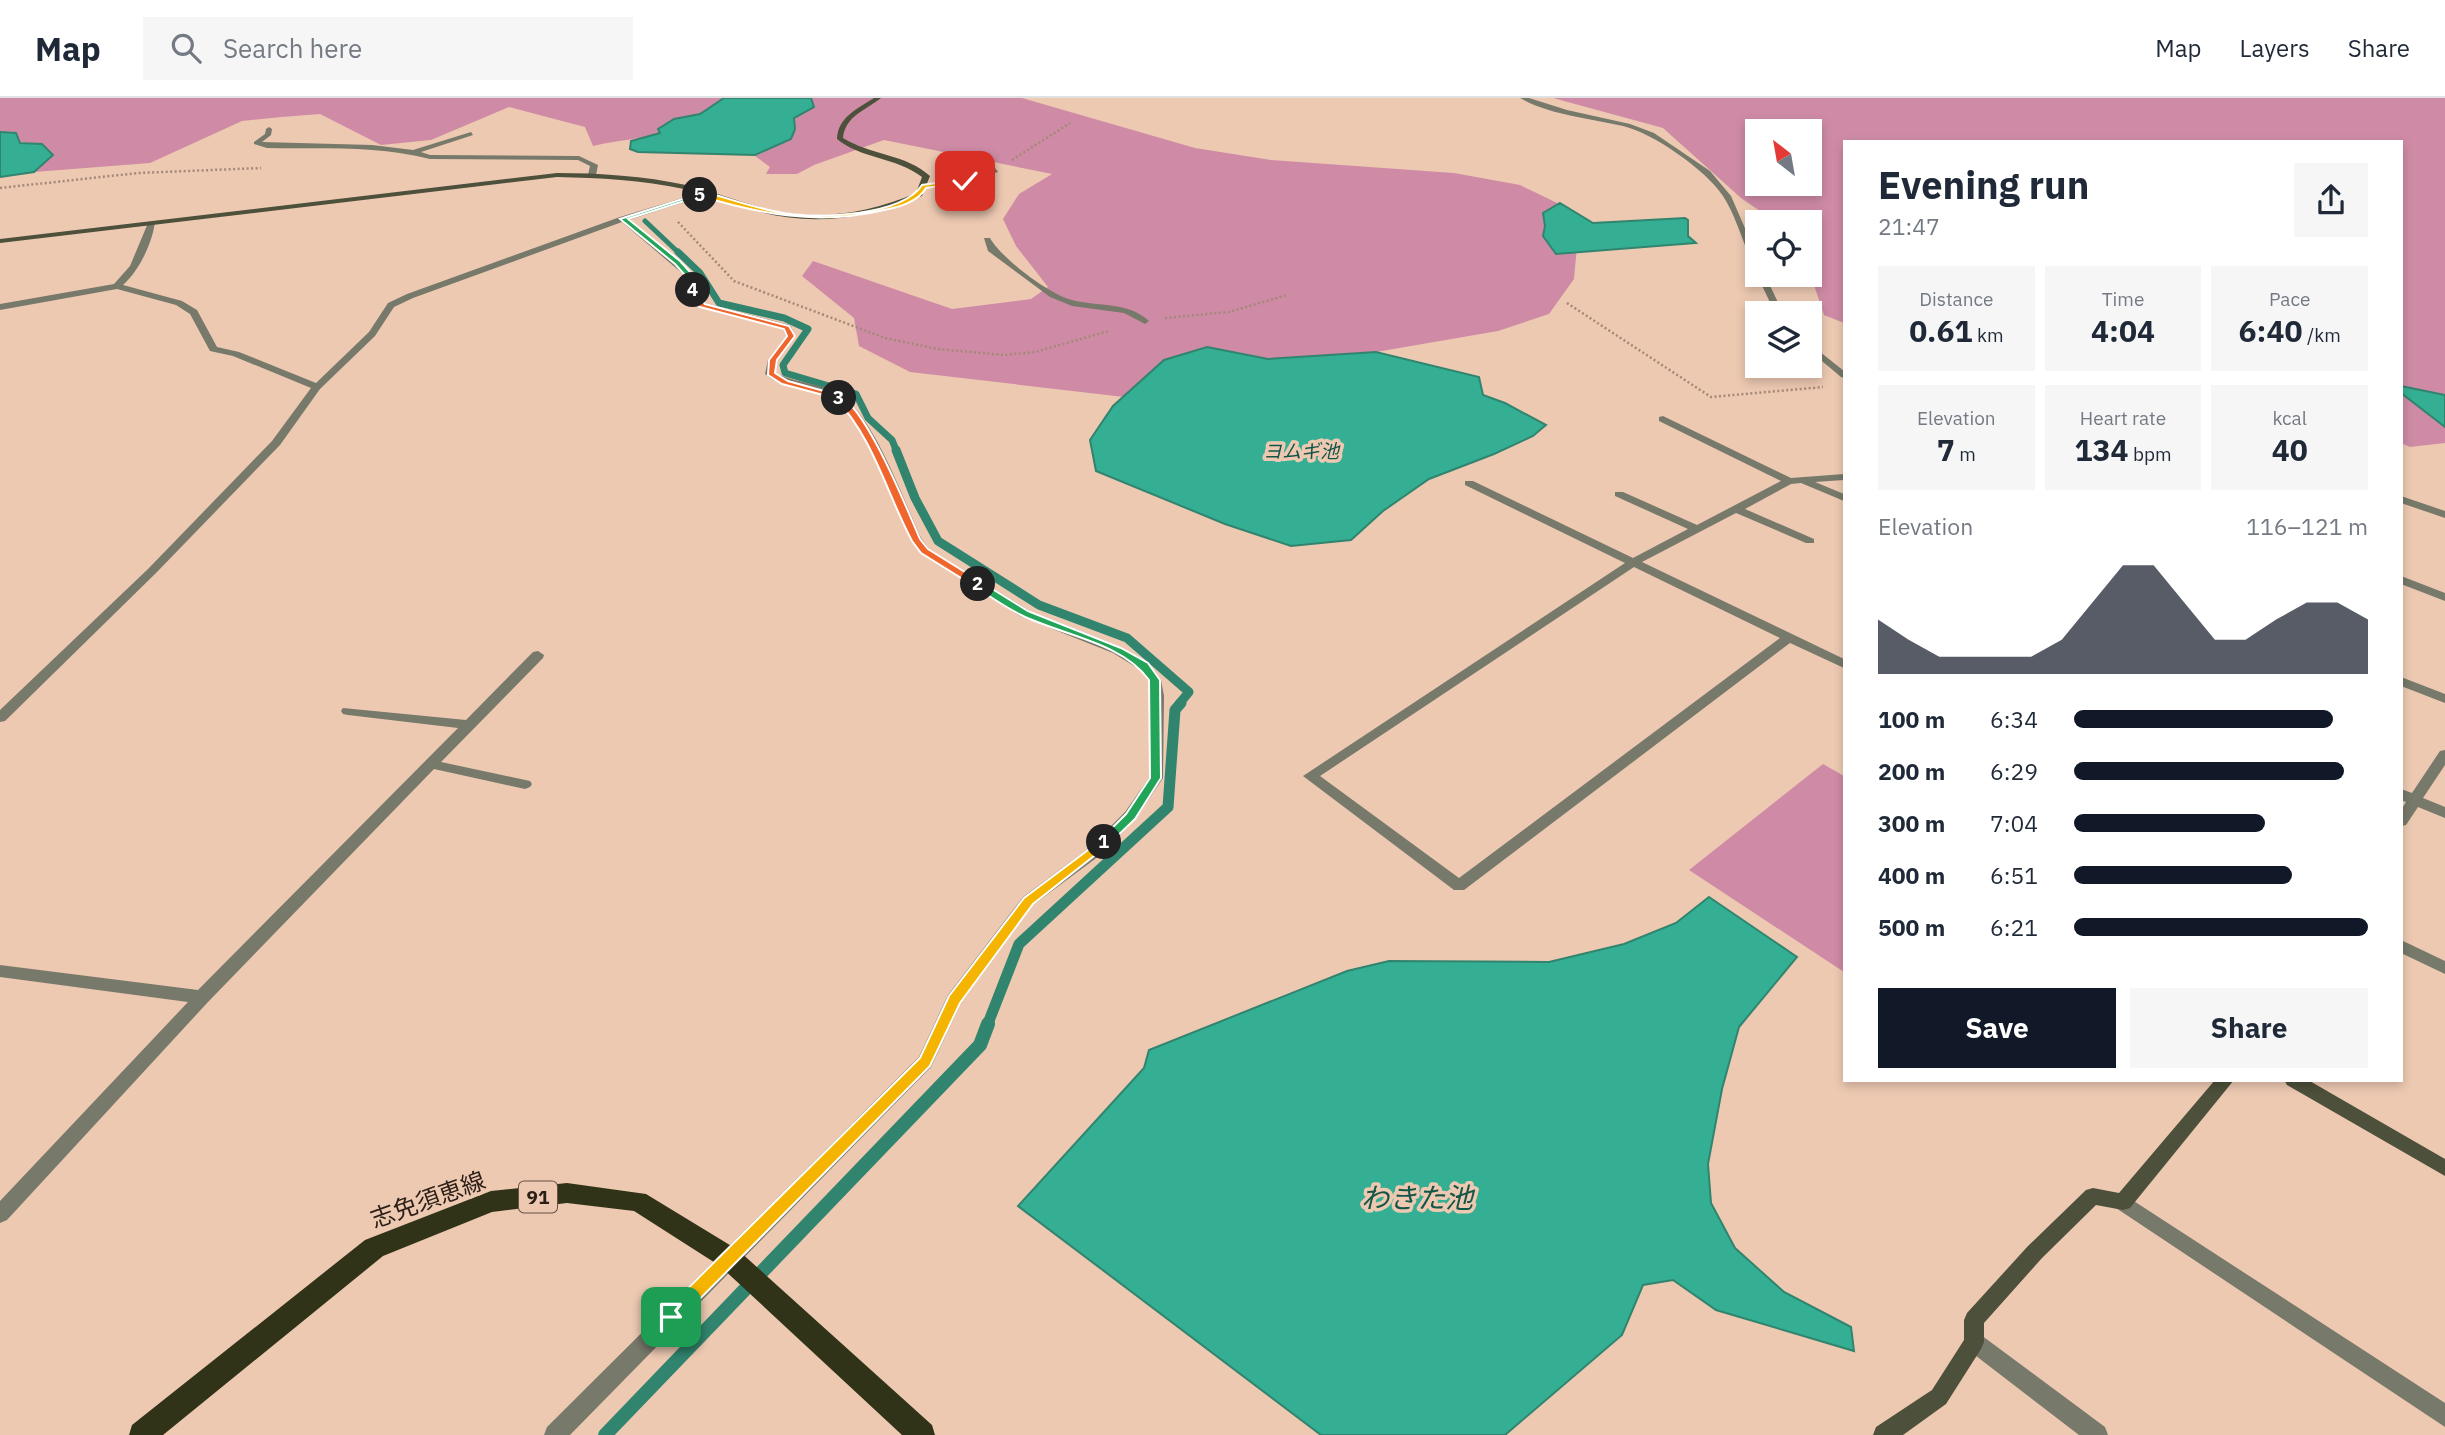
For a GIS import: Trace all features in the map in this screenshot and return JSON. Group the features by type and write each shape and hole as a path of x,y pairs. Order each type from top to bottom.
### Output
{"main road":[{"name":"志免須恵線","path":"145,1434 374,1248 491,1202 567,1193 638,1201 729,1258 922,1435"}],"street":[{"path":"0,242 557,175 593,175 652,181 783,215 820,218 863,214 896,205 919,194 926,176 899,161 859,151 840,139 842,126 847,118 878,98"},
{"path":"1523,98 1565,112 1641,129 1707,173 1727,196 1745,237"},
{"path":"270,129 268,135 256,143 267,146 415,152 430,157 579,158 594,165 593,175"},
{"path":"415,152 471,134"},
{"path":"924,186 953,183 995,170"},
{"path":"0,718 152,571 276,443 317,387 372,334 391,305 623,219 705,194"},
{"path":"555,1435 925,1062 954,1000 1028,901 1094,852 1130,817 1156,778 1157,695 1154,680 1144,666 1117,650 1024,613 925,551 916,539 878,457 849,406 838,397 785,382 771,374 773,360 791,336 787,327 702,305 696,300 687,273 623,219"},
{"path":"117,286 130,272 152,223"},
{"path":"988,240 991,249 1059,299 1074,304 1135,312 1145,321"},
{"path":"0,307 117,286 179,303 194,312 213,349 236,354 317,387"},
{"path":"1822,357 1843,374"},
{"path":"1663,419 1788,481 1843,477"},
{"path":"1788,481 1634,562 1310,776 1459,886 1790,637"},
{"path":"1804,481 1843,498"},
{"path":"1469,483 1843,664"},
{"path":"1619,494 1697,529"},
{"path":"2403,500 2445,515"},
{"path":"1736,509 1810,541"},
{"path":"2403,581 2445,597"},
{"path":"0,1214 202,997 538,655"},
{"path":"2403,682 2445,699"},
{"path":"348,711 469,725"},
{"path":"2403,814 2408,797 2445,754"},
{"path":"431,764 526,784"},
{"path":"2408,797 2445,814"},
{"path":"2403,947 2445,968"},
{"path":"0,971 202,997"},
{"path":"2123,1202 2223,1082"},
{"path":"2297,1082 2445,1168"},
{"path":"1884,1435 1939,1397 1974,1342 1974,1320 2093,1196 2123,1202 2445,1416"},
{"path":"1974,1342 2096,1435"}],"path":[{"path":"995,170 1070,123"},
{"path":"0,188 138,173 263,168"},
{"path":"663,206 734,281 885,338 938,349 1004,355 1057,347 1145,321 1229,312 1287,295"},
{"path":"1567,303 1711,397 1745,392 1832,387"}],"shaded area":[{"path":"0,98 724,98 700,114 674,119 659,129 661,133 593,146 585,127 509,107 431,140 381,145 320,114 242,121 150,163 34,172 53,154 42,144 20,142 16,133 0,132"},
{"path":"811,98 1022,98 1195,148 1271,160 1454,173 1520,185 1580,214 1574,279 1549,314 1498,331 1337,356 1268,359 1243,356 1164,360 1124,397 910,372 859,346 854,318 802,276 813,261 952,309 1031,299 1048,287 1016,246 1003,219 1019,194 1052,174 884,140 814,165 797,174 766,174 770,167 755,156 791,139 793,118 814,107"},
{"path":"1553,98 2445,98 2445,443 2410,447 2403,444 2403,140 1843,140 1843,323 1824,315 1822,301 1819,301 1815,287 1822,287 1822,210 1758,210 1741,198 1663,128"},
{"path":"1823,764 1843,775 1843,971 1689,870"}],"water":[{"path":"724,98 811,98 814,107 794,118 795,129 791,139 755,155 638,152 630,149 631,141 660,133 658,129 674,119 700,114"},
{"path":"0,132 16,133 20,143 42,144 53,155 34,172 0,177"},
{"path":"1560,203 1593,223 1685,218 1688,220 1688,236 1696,243 1556,254 1543,236 1543,213"},
{"name":"ヨムギ池","path":"1207,347 1268,359 1376,352 1479,377 1483,395 1505,403 1546,425 1533,436 1494,454 1429,479 1383,511 1351,540 1291,546 1225,524 1096,471 1090,440 1113,406 1164,360"},
{"path":"2403,386 2445,395 2445,427 2403,395"},
{"name":"わきた池","path":"1709,897 1797,957 1739,1027 1722,1089 1708,1164 1711,1203 1735,1248 1784,1292 1851,1327 1854,1351 1716,1310 1673,1280 1643,1285 1622,1335 1505,1435 1321,1435 1018,1206 1144,1068 1149,1050 1347,971 1389,961 1549,962 1624,944 1676,923"}],"waterway":[{"path":"645,221 680,254"},
{"path":"678,252 700,273 719,303 784,318 808,329 783,365 785,373 856,394 868,418 892,440 897,452"},
{"path":"896,450 915,498 938,541 1039,605 1127,638 1189,692 1179,704"},
{"path":"987,1026 1019,944 1168,807 1175,710 1181,703"},
{"path":"605,1435 980,1045 988,1024"}],"route":[{"path":"671,1317 925,1062 954,1000 1028,901 1094,852 1130,817 1156,778 1157,695 1154,680 1144,666 1117,650 1024,613 925,551 916,539 878,457 849,406 838,397 785,382 771,374 773,360 791,336 787,327 702,305 696,300 687,273 677,262 623,219 705,194 783,215 820,218 863,214 896,205 919,194 924,186 965,181"}]}
